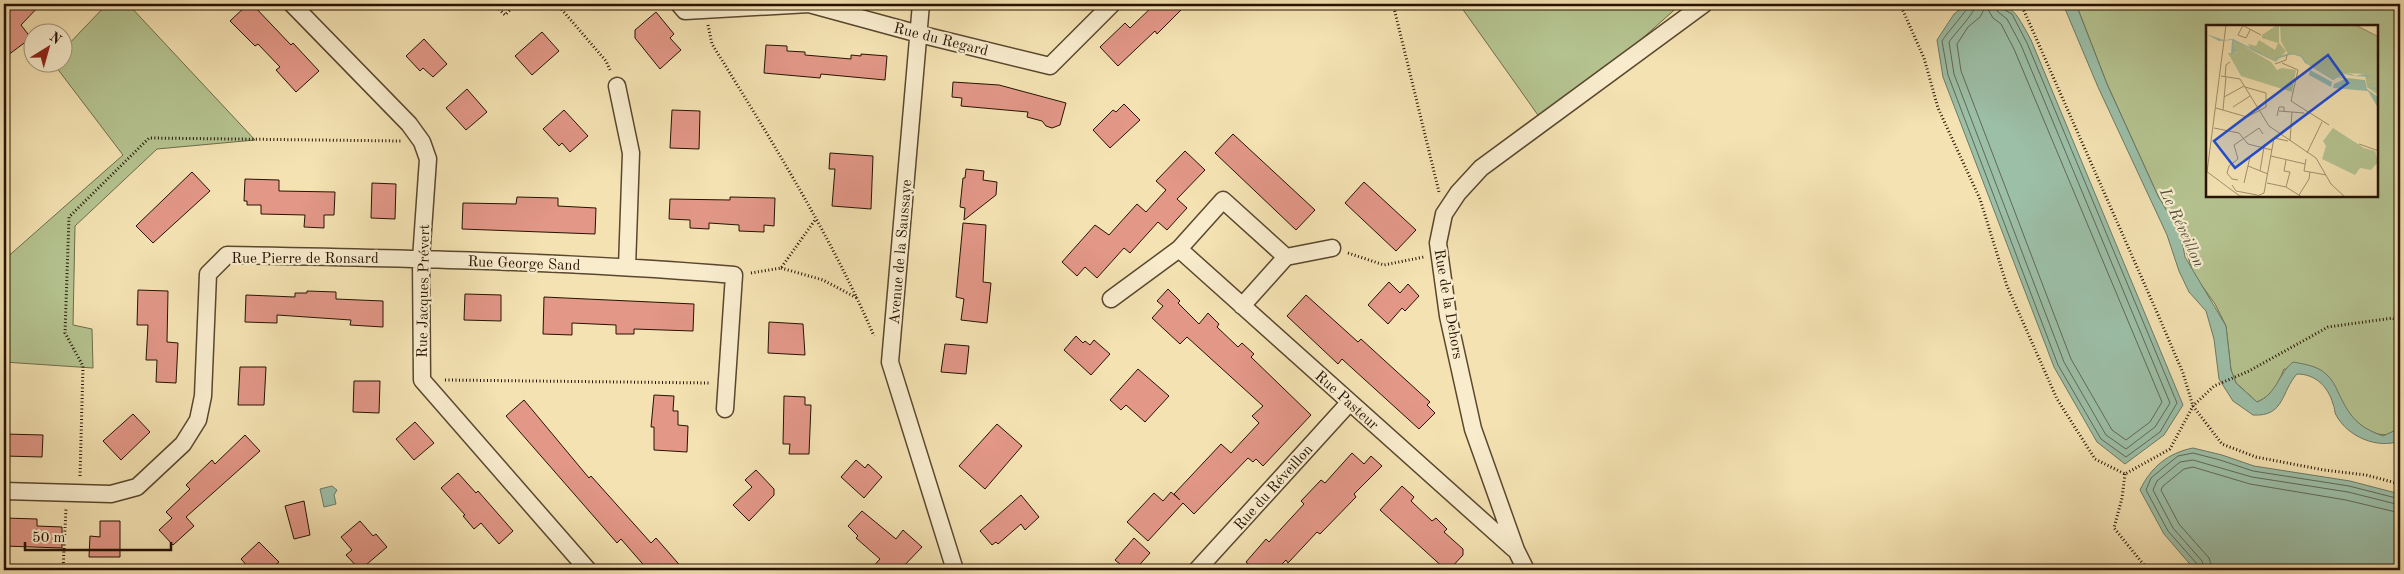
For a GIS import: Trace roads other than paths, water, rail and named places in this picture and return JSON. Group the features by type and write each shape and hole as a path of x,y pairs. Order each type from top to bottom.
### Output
{"street":[{"name":"Rue Jacques Prévert","path":"292,4 409,124 422,142 428,158 421,259 422,380 588,570"},
{"name":"Rue du Regard","path":"682,7 704,10 809,4 919,34 1050,66 1112,4"},
{"name":"Avenue de la Saussaye","path":"921,4 890,362 956,570"},
{"name":"Rue de la Dehors","path":"1526,570 1516,550 1473,429 1448,316 1439,254 1438,244 1444,214 1458,193 1480,168 1704,4"},
{"path":"617,86 631,153 627,266"},
{"path":"1111,299 1178,250 1223,200 1286,257"},
{"path":"1242,306 1286,257 1332,248"},
{"name":"Rue Pasteur","path":"1178,250 1516,550"},
{"name":"Rue Pierre de Ronsard","path":"4,491 112,494 137,487 183,444 198,420 203,396 208,274 227,255 421,259"},
{"name":"Rue George Sand","path":"421,259 627,266 734,275 725,409"},
{"name":"Rue du Réveillon","path":"1197,570 1350,403"}],"water":[{"path":"1967,4 1993,4 2008,7 2018,18 2031,40 2183,405 2164,435 2125,464 2097,442 2054,367 1943,77 1937,40 1954,14"},
{"path":"2063,4 2076,4 2107,84 2158,196 2181,235 2185,257 2226,326 2231,370 2236,383 2257,402 2269,394 2293,362 2315,367 2323,371 2330,378 2347,409 2361,425 2383,436 2400,428 2400,441 2391,443 2373,442 2355,435 2341,423 2336,415 2328,392 2320,382 2310,376 2297,374 2277,407 2263,415 2253,415 2233,401 2219,379 2214,339 2206,311 2189,292 2179,271 2167,235 2098,87"},
{"path":"2193,448 2254,466 2350,481 2400,494 2400,570 2195,570 2164,534 2140,490 2149,474 2161,462 2176,453"},
{"path":"332,486 337,490 334,495 336,504 324,507 320,489"}],"water label":[{"name":"Le Réveillon","path":"2183,227"}]}
